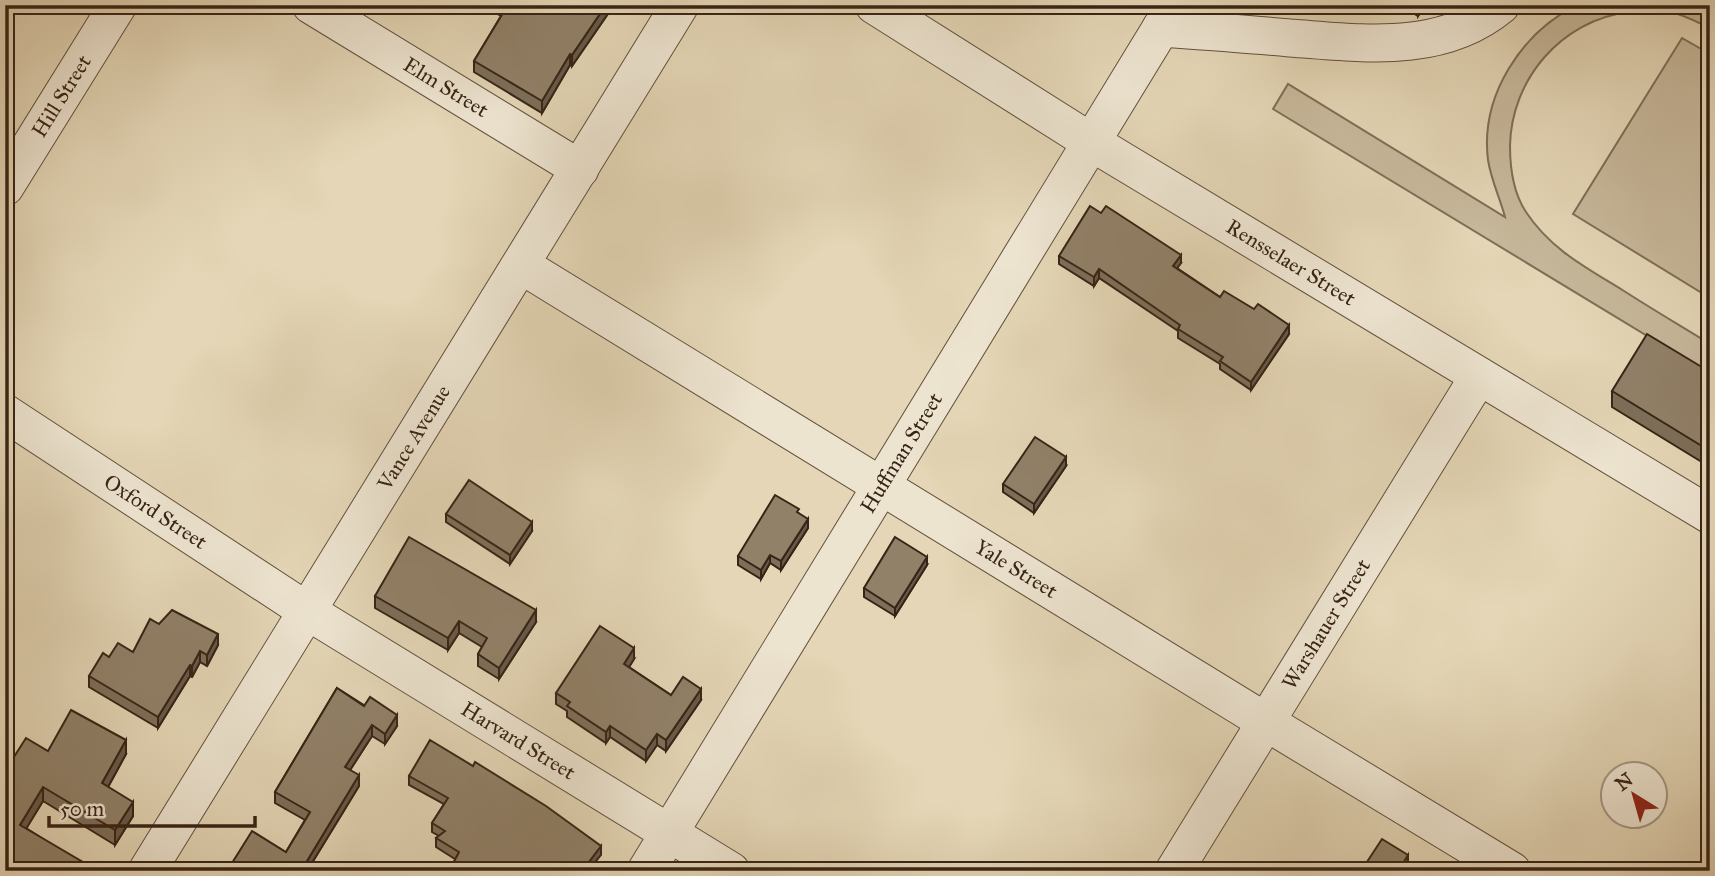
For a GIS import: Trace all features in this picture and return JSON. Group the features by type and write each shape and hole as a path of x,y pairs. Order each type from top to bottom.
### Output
{"street":[{"name":"Hill Street","path":"5,187 118,5"},
{"name":"Elm Street","path":"311,5 580,169"},
{"name":"Vance Avenue","path":"147,871 680,5"},
{"name":"Rensselaer Street","path":"874,5 1091,142 1710,515"},
{"path":"1168,17 1380,44 1427,40 1466,27 1501,5"},
{"name":"Huffman Street","path":"646,871 1168,17"},
{"name":"Yale Street","path":"521,265 1512,871"},
{"name":"Warshauer Street","path":"1174,871 1479,376"},
{"name":"Oxford Street","path":"5,413 307,611"},
{"name":"Harvard Street","path":"307,611 731,871"}],"shaded area":[{"path":"1577,5 1710,5 1710,28 1671,12 1639,11 1604,17 1582,27 1562,41 1544,57 1519,98 1510,146 1516,189 1522,205 1536,225 1558,248 1583,266 1710,344 1710,374 1273,109 1288,84 1505,217 1488,160 1487,136 1498,90 1522,49 1538,32"},
{"path":"1682,38 1710,54 1710,298 1573,214"}],"building":[{"path":"502,5 606,5 572,55 570,54 542,101 474,61 506,8"},
{"path":"1090,206 1101,213 1106,206 1181,255 1173,266 1220,297 1224,291 1254,309 1258,304 1289,325 1251,382 1220,361 1223,357 1178,329 1180,325 1099,269 1094,277 1059,256"},
{"path":"1647,334 1710,372 1710,451 1612,391"},
{"path":"1035,437 1066,457 1034,504 1003,484"},
{"path":"469,480 532,522 510,555 446,514"},
{"path":"775,495 799,509 797,512 808,519 781,561 770,555 761,570 738,556"},
{"path":"409,537 536,610 499,668 478,654 487,638 459,621 448,638 375,596"},
{"path":"895,537 927,557 895,608 864,588"},
{"path":"172,610 218,634 207,655 200,651 158,717 89,676 103,653 109,657 118,643 133,652 150,619 159,624"},
{"path":"600,626 634,648 624,664 671,695 683,677 701,689 666,740 657,734 646,750 610,726 606,732 567,706 570,702 556,693"},
{"path":"337,688 364,706 370,697 397,715 385,734 372,725 345,767 359,775 301,871 227,871 252,831 286,852 310,812 275,792"},
{"path":"71,710 126,740 102,783 133,802 115,830 43,787 20,825 93,868 92,871 23,871 5,860 5,771 26,738 48,751"},
{"path":"430,740 473,766 475,762 546,806 601,846 582,871 449,871 459,852 436,838 445,831 432,823 448,798 409,776"},
{"path":"1382,839 1408,855 1402,865 1410,871 1361,871"}]}
